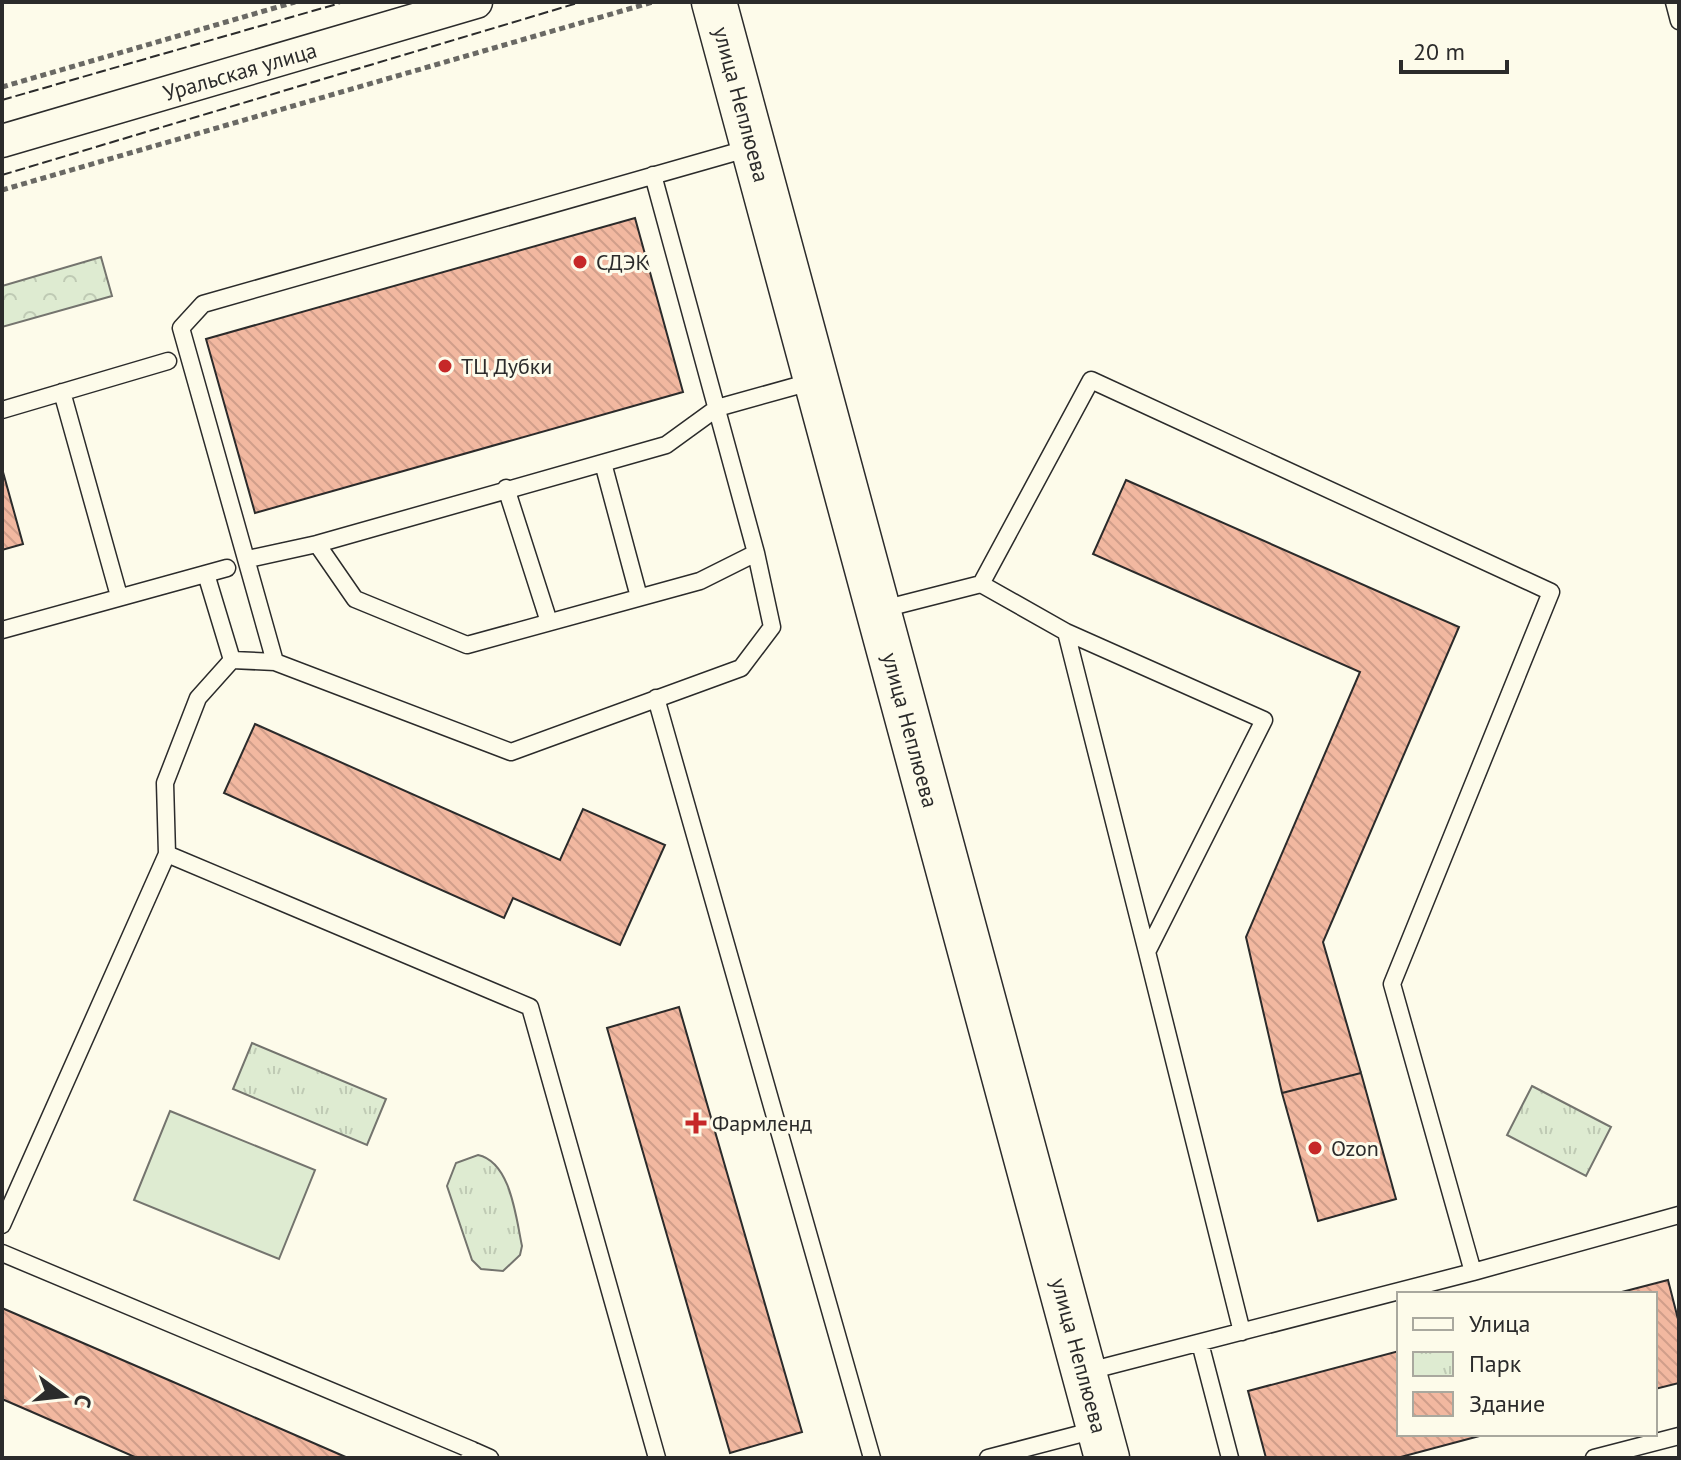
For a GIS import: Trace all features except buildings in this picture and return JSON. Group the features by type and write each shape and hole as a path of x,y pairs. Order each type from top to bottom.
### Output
{"main road":[{"name":"улица Неплюева","path":"714,2 1103,1443"}],"street":[{"name":"Уральская улица","path":"2,141 476,2"}],"lane":[{"path":"1674,2 1679,21"},
{"path":"275,662 181,328 203,304 755,146"},
{"path":"232,660 275,662 511,752 741,668 772,627 756,553 653,175"},
{"path":"2,410 168,361"},
{"path":"981,584 1091,380 1551,592 1392,984 1473,1272"},
{"path":"248,559 317,544 666,445 717,408 814,381"},
{"path":"62,392 119,596"},
{"path":"603,463 639,597"},
{"path":"506,488 549,622"},
{"path":"317,544 355,599 467,645 700,581 756,553"},
{"path":"2,630 227,568"},
{"path":"206,574 232,660"},
{"path":"877,610 981,584 1066,632 1264,720 1147,952"},
{"path":"1066,632 1242,1332"},
{"path":"2,1225 167,854 165,783 198,698 232,660"},
{"path":"656,698 872,1458"},
{"path":"167,854 530,1007 657,1458"},
{"path":"1083,1372 1473,1272 1679,1215"},
{"path":"2,1253 470,1454 490,1458"},
{"path":"1200,1343 1230,1458"},
{"path":"1594,1458 1679,1436"},
{"path":"988,1458 1103,1443"}],"path":[{"path":"2,87 295,2"},
{"path":"2,190 653,2"}],"green space":[{"path":"101,257 112,296 2,327 2,286"},
{"path":"252,1043 386,1099 367,1145 233,1089"},
{"path":"1532,1086 1611,1127 1586,1176 1507,1135"},
{"path":"170,1111 315,1170 279,1259 134,1200"},
{"path":"478,1155 498,1168 505,1179 517,1221 522,1246 520,1255 503,1271 481,1269 472,1260 447,1186 456,1163"}],"fence":[{"path":"2,100 344,2"},
{"path":"2,175 581,2"}],"place":[{"name":"СДЭК","path":"580,262"},
{"name":"ТЦ Дубки","path":"445,366"},
{"name":"Фармленд","path":"696,1123"},
{"name":"Ozon","path":"1315,1148"}]}
